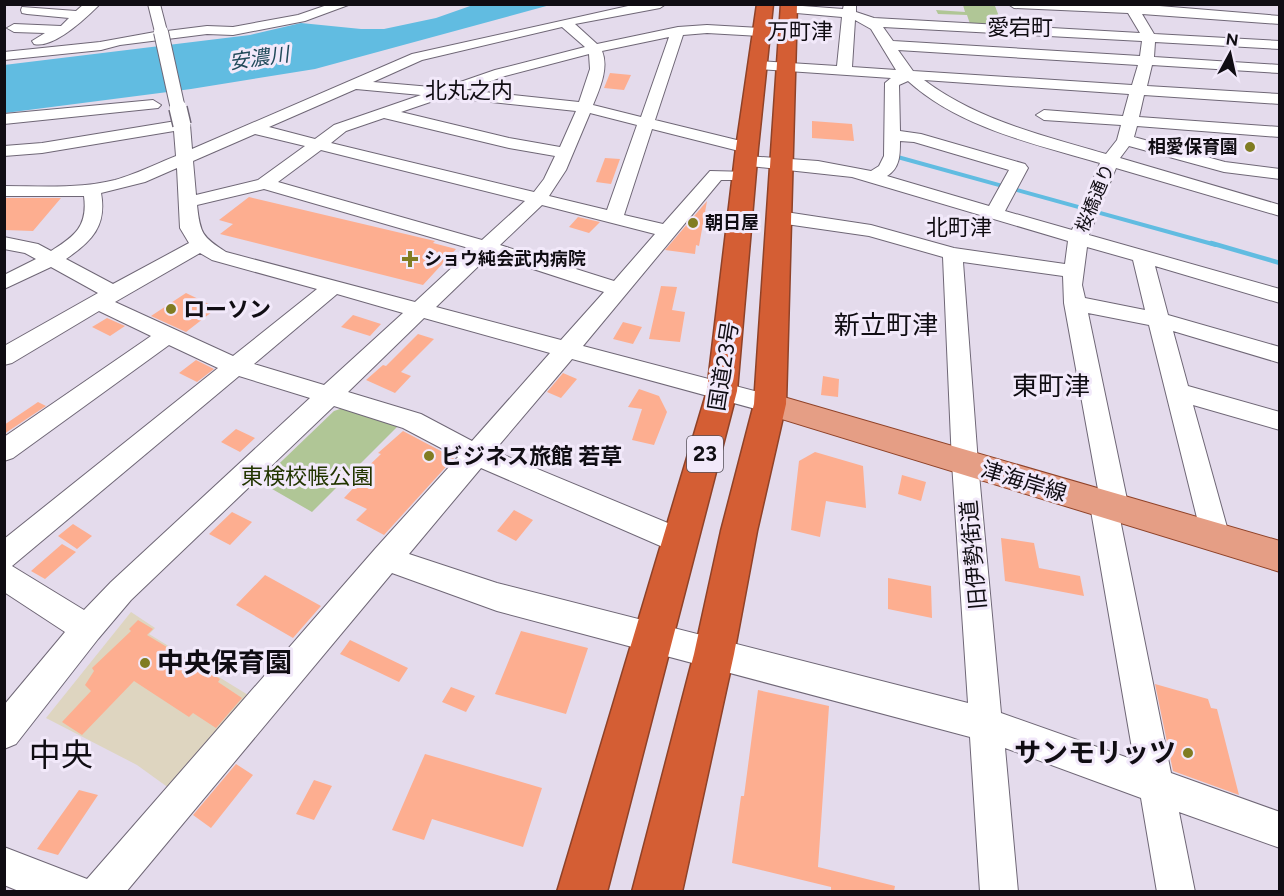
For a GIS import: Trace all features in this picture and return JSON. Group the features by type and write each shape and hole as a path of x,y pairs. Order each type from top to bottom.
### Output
{"highway":[{"name":"国道23号","path":"582,891 682,542 722,391 746,162 771,66 776,13"},
{"name":"国道23号","path":"657,891 714,654 770,405 781,164 771,66"}],"main road":[{"name":"津海岸線","path":"770,405 1280,557"}],"street":[{"path":"11,56 36,41 64,30 94,4"},
{"path":"4,43 90,41 327,4"},
{"path":"11,56 101,46 119,41 207,30 224,32 253,28 345,4"},
{"path":"4,191 92,191 139,178 355,84 436,52 660,4"},
{"path":"1014,4 1129,7 1280,20"},
{"path":"1270,4 1280,15"},
{"path":"1129,7 1143,23 1149,38"},
{"path":"154,8 182,125 190,228 201,245 219,256 770,405"},
{"path":"27,10 79,15"},
{"path":"844,71 849,10"},
{"path":"188,202 264,184 340,128 500,73 593,49 678,31 707,29 776,13 849,10 872,22 880,31 893,58 909,75 924,88 966,112 1032,138 1280,211"},
{"path":"994,214 1032,138 1037,99 1002,13"},
{"path":"872,22 894,19 1008,30 1280,45"},
{"path":"4,732 87,629 138,575 538,198 552,181 598,67 593,49 585,39 565,23"},
{"path":"14,28 64,30"},
{"path":"614,217 678,31"},
{"name":"桜橋通り","path":"1149,38 1125,140 1110,161 1078,237 1072,285 1156,786 1176,891"},
{"path":"887,45 1280,69"},
{"path":"771,66 909,75 1037,99 1130,121 1272,137"},
{"path":"874,177 887,169 892,156 892,83 909,75"},
{"path":"355,84 583,108 736,143 746,162"},
{"path":"1037,99 1137,90 1280,99"},
{"path":"4,119 153,105"},
{"path":"383,113 509,143 565,153"},
{"path":"4,151 42,148 182,125"},
{"path":"252,128 666,231"},
{"path":"893,135 915,137 1019,168"},
{"path":"1125,140 1224,167 1280,174"},
{"path":"101,891 716,175 746,162 845,170 1280,296"},
{"path":"264,184 485,247 618,289"},
{"path":"4,283 50,259 71,245 92,221 92,191"},
{"path":"779,217 871,231 953,254 1073,272"},
{"path":"4,243 31,248 167,335 236,367 412,421 475,454 682,542"},
{"path":"4,357 176,257 201,245"},
{"name":"旧伊勢街道","path":"953,254 965,463 999,891"},
{"path":"1142,256 1216,538"},
{"path":"4,556 333,287"},
{"path":"1075,303 1160,320 1280,355"},
{"path":"4,451 167,335"},
{"path":"1179,392 1280,421"},
{"path":"385,558 474,591 987,725 1280,830"},
{"path":"4,576 87,629"},
{"path":"4,866 73,891"}],"shaded area":[{"path":"131,612 155,628 149,634 253,698 173,791 137,765 46,718"}],"green space":[{"path":"963,5 995,6 1003,27 971,27 967,15 938,14 936,10 965,12"},
{"name":"東検校帳公園","path":"343,408 399,425 312,512 260,482 334,411"}],"water":[{"name":"安濃川","path":"473,5 550,5 315,69 191,89 5,113 4,65 250,35 301,23 384,29 436,18"}],"building":[{"path":"610,73 631,75 624,90 604,88"},
{"path":"812,121 852,124 854,141 812,138"},
{"path":"605,158 620,159 611,184 596,182"},
{"path":"249,197 435,241 433,243 456,249 423,285 220,234 233,224 219,220"},
{"path":"4,198 61,198 33,231 4,230"},
{"name":"朝日屋","path":"707,201 699,246 696,245 695,254 665,250"},
{"path":"578,217 600,222 589,233 569,227"},
{"path":"661,286 677,287 672,310 685,312 680,342 649,339"},
{"path":"186,293 217,308 186,332 151,316"},
{"path":"353,315 381,324 370,336 341,327"},
{"path":"107,318 125,326 110,336 92,327"},
{"path":"623,322 642,327 633,344 613,339"},
{"path":"418,334 434,339 401,372 411,376 395,393 366,380 383,365 386,366"},
{"path":"196,360 214,369 197,382 179,373"},
{"path":"563,373 577,379 561,398 547,392"},
{"path":"823,376 839,379 838,397 821,395"},
{"path":"639,389 659,396 667,412 654,445 632,440 642,409 628,407"},
{"path":"38,402 46,406 4,434 4,425"},
{"path":"236,429 255,438 240,452 221,442"},
{"path":"403,431 454,458 384,535 356,520 367,509 344,498 360,481 355,479 381,454 378,453"},
{"path":"815,452 863,466 866,508 826,501 820,537 791,530 799,461"},
{"path":"902,475 926,482 921,501 898,494"},
{"path":"514,510 533,520 516,541 497,531"},
{"path":"232,512 252,522 230,545 209,534"},
{"path":"73,524 92,536 77,549 58,536"},
{"path":"1001,538 1034,543 1039,568 1080,576 1084,596 1005,581"},
{"path":"62,544 76,552 45,579 31,571"},
{"path":"265,575 321,606 293,638 236,605"},
{"path":"888,578 931,586 932,618 888,609"},
{"path":"138,620 153,629 147,635 220,679 218,682 242,698 216,728 193,713 189,717 134,681 82,735 62,722 91,691 85,685 94,671 92,668 131,631 129,629"},
{"path":"521,631 588,648 566,714 495,694"},
{"path":"350,640 408,668 399,682 340,654"},
{"path":"1155,684 1208,699 1211,708 1217,709 1239,795 1173,771"},
{"path":"451,687 475,696 466,712 442,702"},
{"path":"758,690 829,706 818,867 895,886 894,891 831,891 831,887 732,863 741,796 744,796"},
{"path":"425,754 542,788 523,847 432,819 424,840 392,830"},
{"path":"236,764 253,775 211,828 193,815"},
{"path":"314,780 332,786 314,820 296,814"},
{"path":"79,790 98,795 58,855 37,849"}],"waterway":[{"path":"894,156 1216,245"},
{"path":"1211,243 1280,263"}],"place":[{"name":"相愛保育園","path":"1250,147"},
{"name":"朝日屋","path":"693,223"},
{"name":"ショウ純会武内病院","path":"410,259"},
{"name":"ローソン","path":"171,309"},
{"name":"ビジネス旅館 若草","path":"429,456"},
{"name":"中央保育園","path":"145,663"},
{"name":"サンモリッツ","path":"1188,753"}],"district":[{"name":"愛宕町","path":"1020,27"},
{"name":"万町津","path":"800,31"},
{"name":"北丸之内","path":"469,90"},
{"name":"北町津","path":"959,227"},
{"name":"新立町津","path":"886,325"},
{"name":"東町津","path":"1051,386"},
{"name":"中央","path":"61,755"}]}
